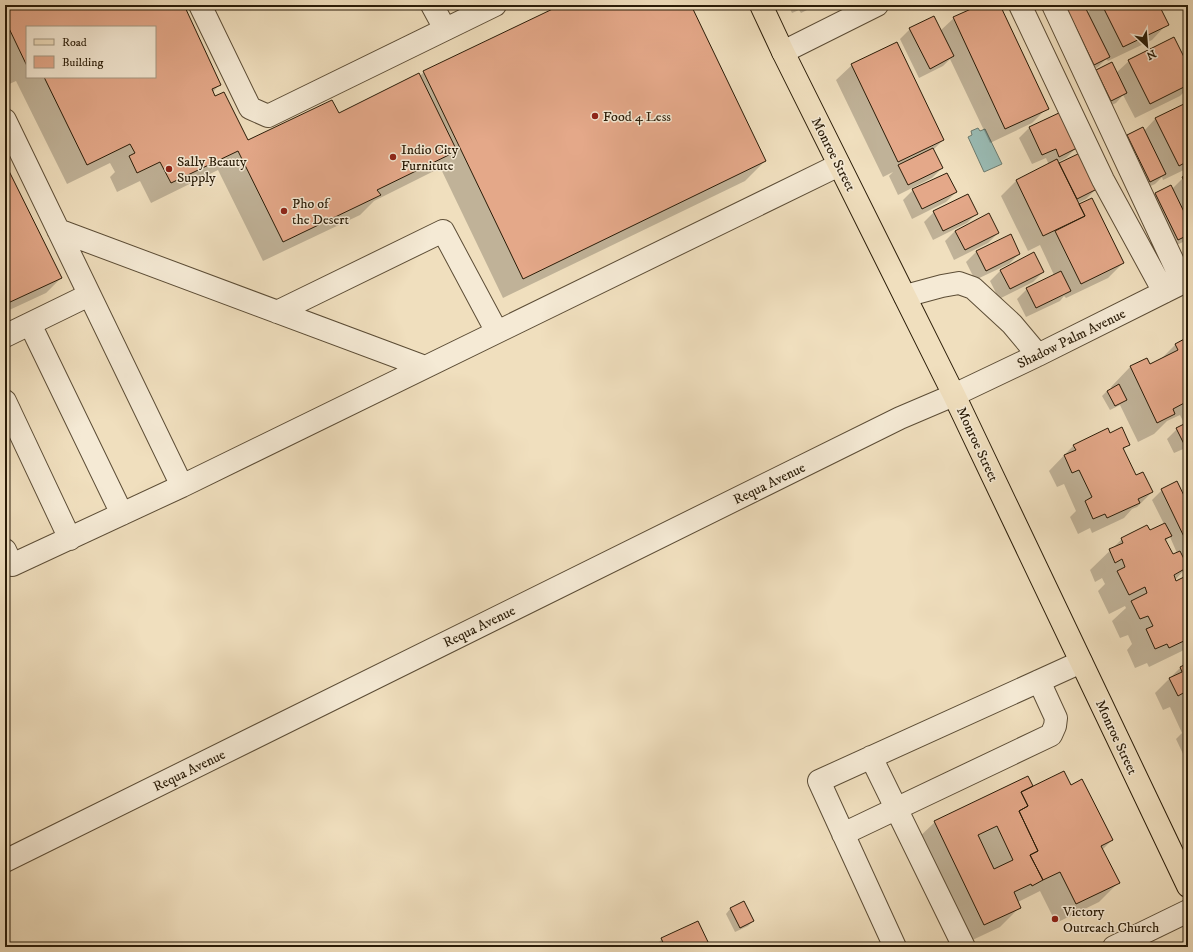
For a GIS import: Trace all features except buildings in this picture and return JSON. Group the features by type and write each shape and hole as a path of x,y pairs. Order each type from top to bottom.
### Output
{"main road":[{"name":"Monroe Street","path":"761,5 954,395 1188,886"}],"street":[{"path":"200,5 250,108 268,116 494,5"},
{"path":"432,5 445,29"},
{"path":"783,52 877,5"},
{"path":"1020,5 1103,180 1164,292"},
{"path":"1053,5 1186,281"},
{"path":"5,120 182,486"},
{"path":"7,562 70,539 182,486 839,165"},
{"path":"58,230 425,367"},
{"path":"277,312 443,230 497,332"},
{"name":"Shadow Palm Avenue","path":"954,395 1186,281"},
{"path":"905,296 942,286 959,284 973,288 1012,324 1038,355"},
{"path":"5,336 90,295"},
{"path":"30,324 122,514"},
{"name":"Requa Avenue","path":"5,861 886,425 954,395"},
{"path":"5,401 70,539"},
{"path":"894,947 819,781 1081,662"},
{"path":"843,834 1051,735 1055,726 1056,718 1039,681"},
{"path":"871,757 964,947"},
{"path":"1114,947 1188,911"}],"water":[{"path":"978,128 980,131 985,129 1002,164 984,172 968,137 972,135 971,131"}],"place":[{"name":"Food 4 Less","path":"595,116"},
{"name":"Indio City Furnitute","path":"393,157"},
{"name":"Sally Beauty Supply","path":"169,169"},
{"name":"Pho of the Desert","path":"284,211"},
{"name":"Victory Outreach Church","path":"1055,919"}]}
